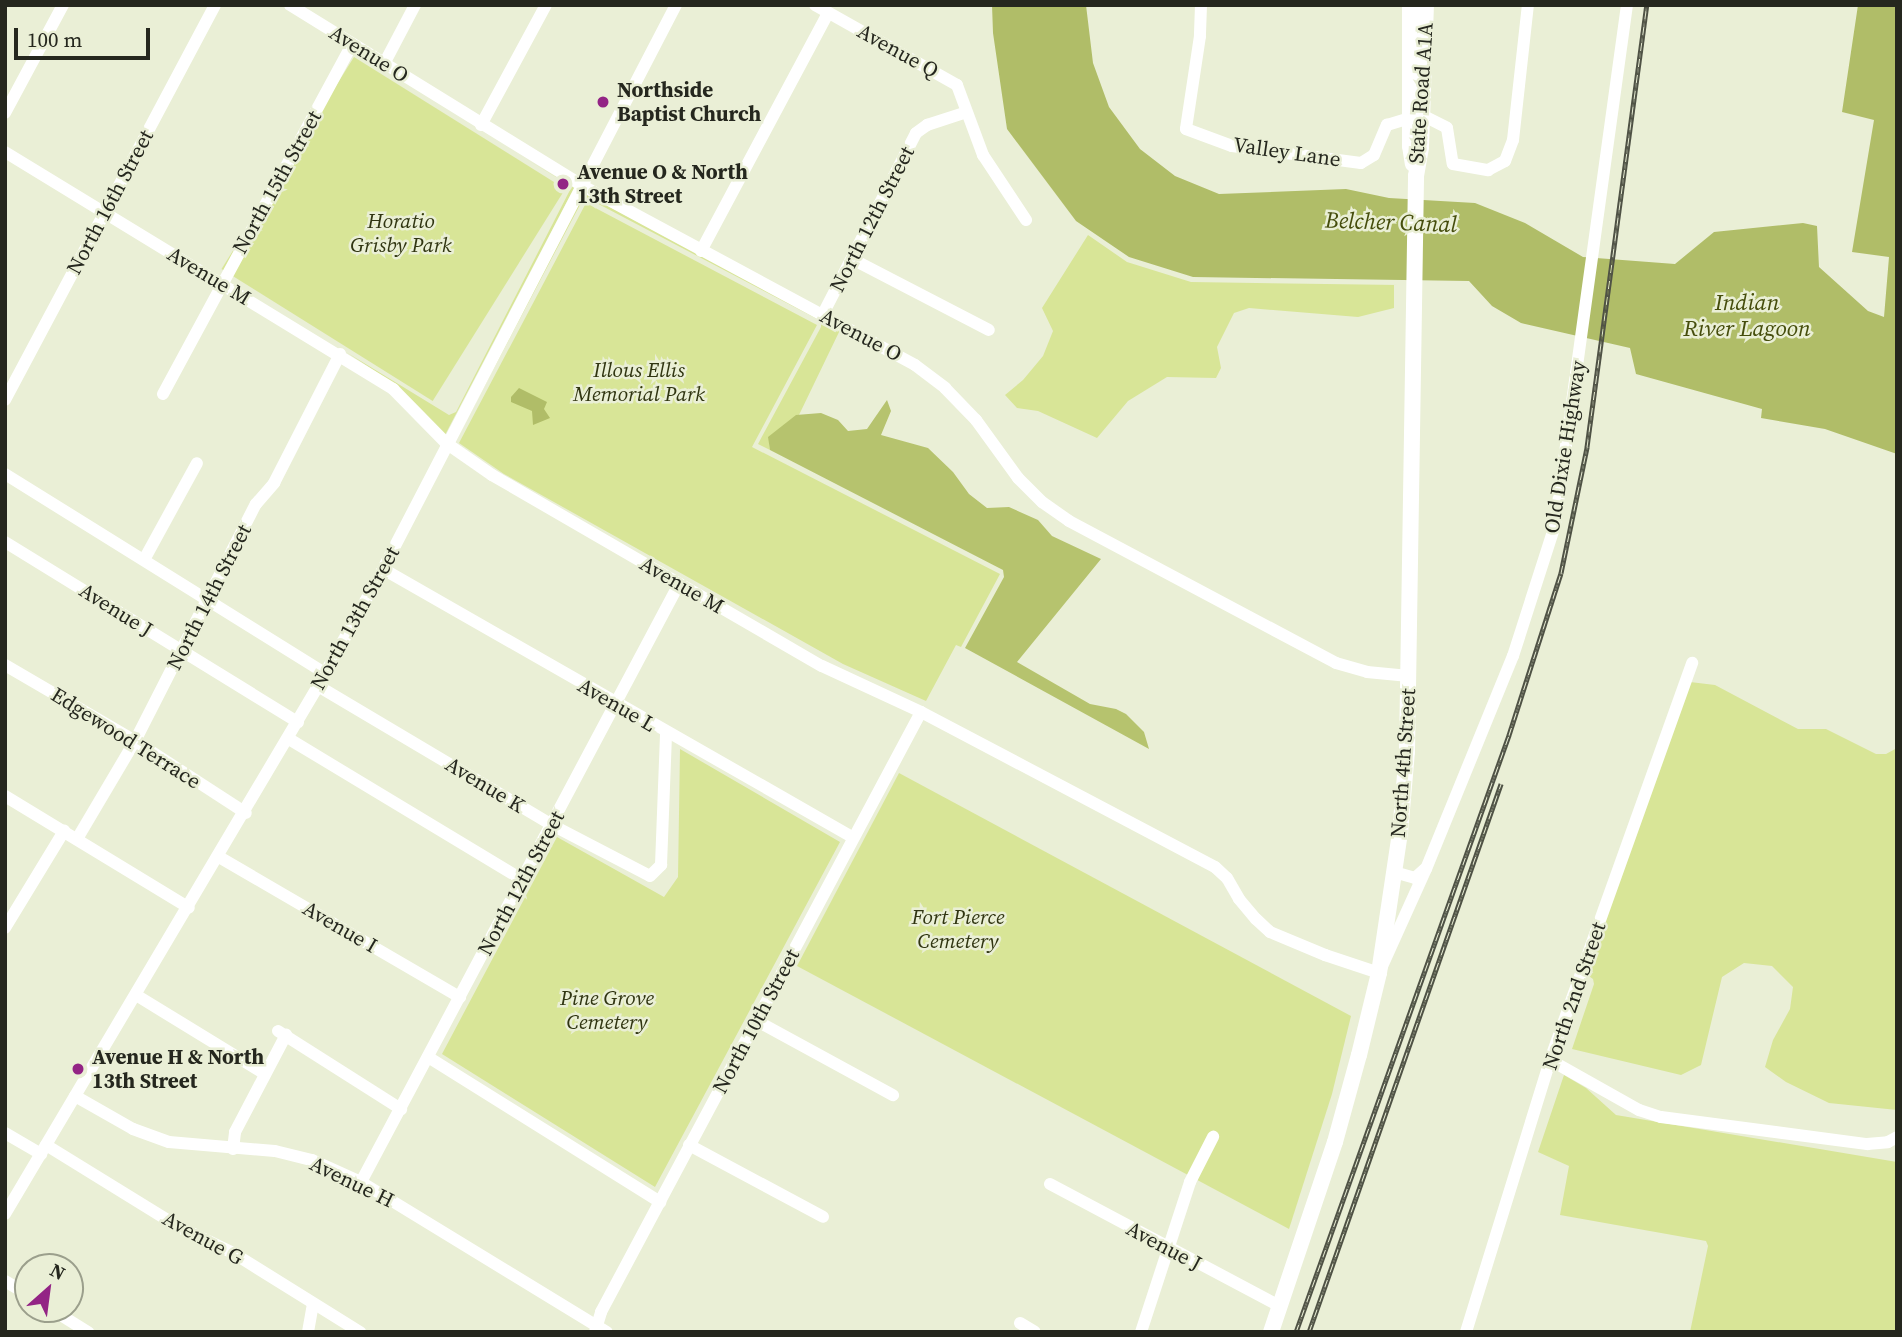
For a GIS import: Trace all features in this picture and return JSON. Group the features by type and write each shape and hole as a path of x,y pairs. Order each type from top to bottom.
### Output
{"main road":[{"name":"State Road A1A","path":"1410,5 1416,176"},
{"name":"State Road A1A","path":"1416,117 1426,5"},
{"name":"North 4th Street","path":"1271,1332 1335,1142 1379,972 1394,872 1407,752 1416,176"}],"street":[{"path":"5,113 63,5"},
{"name":"North 16th Street","path":"5,400 215,5"},
{"name":"Avenue O","path":"290,5 581,185 915,365 944,388 976,420 1018,478 1042,502 1069,521 1336,663 1367,672 1409,676"},
{"path":"384,64 415,5"},
{"path":"481,125 546,5"},
{"name":"North 13th Street","path":"5,1214 246,813 326,673 383,569 446,443 676,5"},
{"name":"Avenue Q","path":"815,5 950,79 960,91 965,113 983,155 1026,220"},
{"name":"Valley Lane","path":"1201,5 1186,129 1232,146 1361,163 1374,155 1387,125 1416,117"},
{"path":"1416,117 1447,128 1453,164 1488,170 1506,161 1513,140 1528,5"},
{"name":"Old Dixie Highway","path":"1379,972 1426,869 1513,656 1555,525 1627,5"},
{"path":"701,251 828,12"},
{"name":"North 15th Street","path":"163,394 352,44"},
{"name":"North 12th Street","path":"823,314 916,133 927,125 965,113"},
{"name":"Avenue M","path":"5,152 340,354 393,389 446,443 492,475 822,666 921,712 1214,867 1227,878 1239,900 1270,932 1325,955 1379,972"},
{"path":"852,259 989,330"},
{"name":"North 14th Street","path":"77,839 135,741 260,497 274,483 340,354"},
{"path":"145,558 197,463"},
{"path":"5,474 145,558 326,673"},
{"name":"Avenue J","path":"5,542 298,723"},
{"name":"Avenue L","path":"383,569 666,734 852,837"},
{"name":"North 12th Street","path":"361,1182 679,584"},
{"name":"North 2nd Street","path":"1466,1332 1550,1060 1692,663"},
{"name":"Edgewood Terrace","path":"5,665 135,741 246,813"},
{"name":"Avenue K","path":"318,686 552,825 643,875 655,874 661,865 666,734"},
{"name":"North 10th Street","path":"600,1330 601,1312 921,712"},
{"path":"289,739 523,880"},
{"path":"5,796 189,908"},
{"path":"6,926 64,831"},
{"name":"Avenue I","path":"219,857 460,997"},
{"path":"1394,872 1415,878 1426,869"},
{"path":"136,995 265,1074"},
{"path":"757,1020 893,1095"},
{"path":"233,1149 235,1132 265,1074 282,1033 401,1109"},
{"path":"428,1057 660,1202"},
{"path":"1550,1060 1639,1110 1661,1117 1867,1144 1888,1142 1897,1137"},
{"name":"Avenue H","path":"75,1096 133,1129 169,1142 275,1151 312,1160 361,1182 600,1330"},
{"name":"Avenue G","path":"5,1133 43,1149 179,1227 233,1253 360,1332"},
{"path":"1141,1332 1190,1182 1213,1137"},
{"path":"689,1145 823,1217"},
{"name":"Avenue J","path":"1050,1184 1169,1250 1279,1306"},
{"path":"308,1332 313,1303"},
{"path":"1020,1323 1035,1332"}],"green space":[{"name":"Horatio Grisby Park","path":"354,57 565,189 433,401 222,269"},
{"path":"568,184 574,188 445,435 396,385 346,352 449,415 456,412 570,190"},
{"path":"582,192 840,330 799,415 769,437 770,450 758,444 821,327 821,321 587,198 582,201 455,442"},
{"name":"Illous Ellis Memorial Park","path":"586,203 817,325 752,447 1000,574 961,647 956,645 926,701 843,664 504,474 459,443"},
{"path":"1088,235 1127,262 1191,282 1399,285 1394,285 1394,308 1358,317 1249,308 1234,313 1217,347 1221,368 1216,378 1167,377 1128,401 1097,438 1038,411 1017,408 1005,395 1023,380 1043,356 1053,331 1042,308"},
{"path":"1690,682 1715,685 1798,729 1826,729 1876,754 1886,754 1897,748 1897,1110 1829,1103 1786,1082 1765,1067 1773,1040 1790,1009 1793,987 1772,966 1744,963 1722,977 1701,1065 1681,1075 1572,1049 1594,984 1593,979 1586,974"},
{"name":"Pine Grove Cemetery","path":"680,749 840,842 655,1187 442,1054 557,837 664,897 678,877"},
{"name":"Fort Pierce Cemetery","path":"899,773 1351,1016 1332,1094 1289,1229 797,966"},
{"path":"1564,1075 1586,1088 1616,1115 1897,1162 1897,1332 1690,1332 1708,1246 1706,1241 1560,1215 1569,1166 1538,1152"}],"shaded area":[{"path":"887,400 891,411 881,435 928,448 953,472 969,494 987,508 1009,507 1038,520 1052,536 1101,559 1017,662 1090,704 1116,709 1126,714 1144,732 1149,749 965,648 1004,577 1003,570 770,450 768,437 796,415 821,413 838,420 848,431 867,429"}],"water":[{"name":"Indian River Lagoon","path":"992,5 1086,5 1093,63 1109,107 1140,149 1175,176 1219,194 1346,189 1389,198 1475,203 1525,223 1583,257 1675,264 1714,232 1803,223 1817,226 1819,267 1868,311 1884,317 1889,257 1852,252 1874,120 1842,112 1858,5 1897,5 1897,454 1825,429 1761,418 1762,409 1636,374 1630,348 1521,323 1492,306 1469,281 1193,277 1129,257 1076,221 1007,129 993,33"},
{"path":"519,388 547,402 544,409 550,418 533,425 532,411 511,402 511,397"}],"railway":[{"path":"1296,1332 1509,735 1561,573 1587,447 1647,5"},
{"path":"1309,1332 1501,784"}],"place":[{"name":"Northside Baptist Church","path":"603,102"},
{"name":"Avenue O & North 13th Street","path":"563,184"},
{"name":"Avenue H & North 13th Street","path":"78,1069"}],"water label":[{"name":"Belcher Canal","path":"1391,222"}]}
